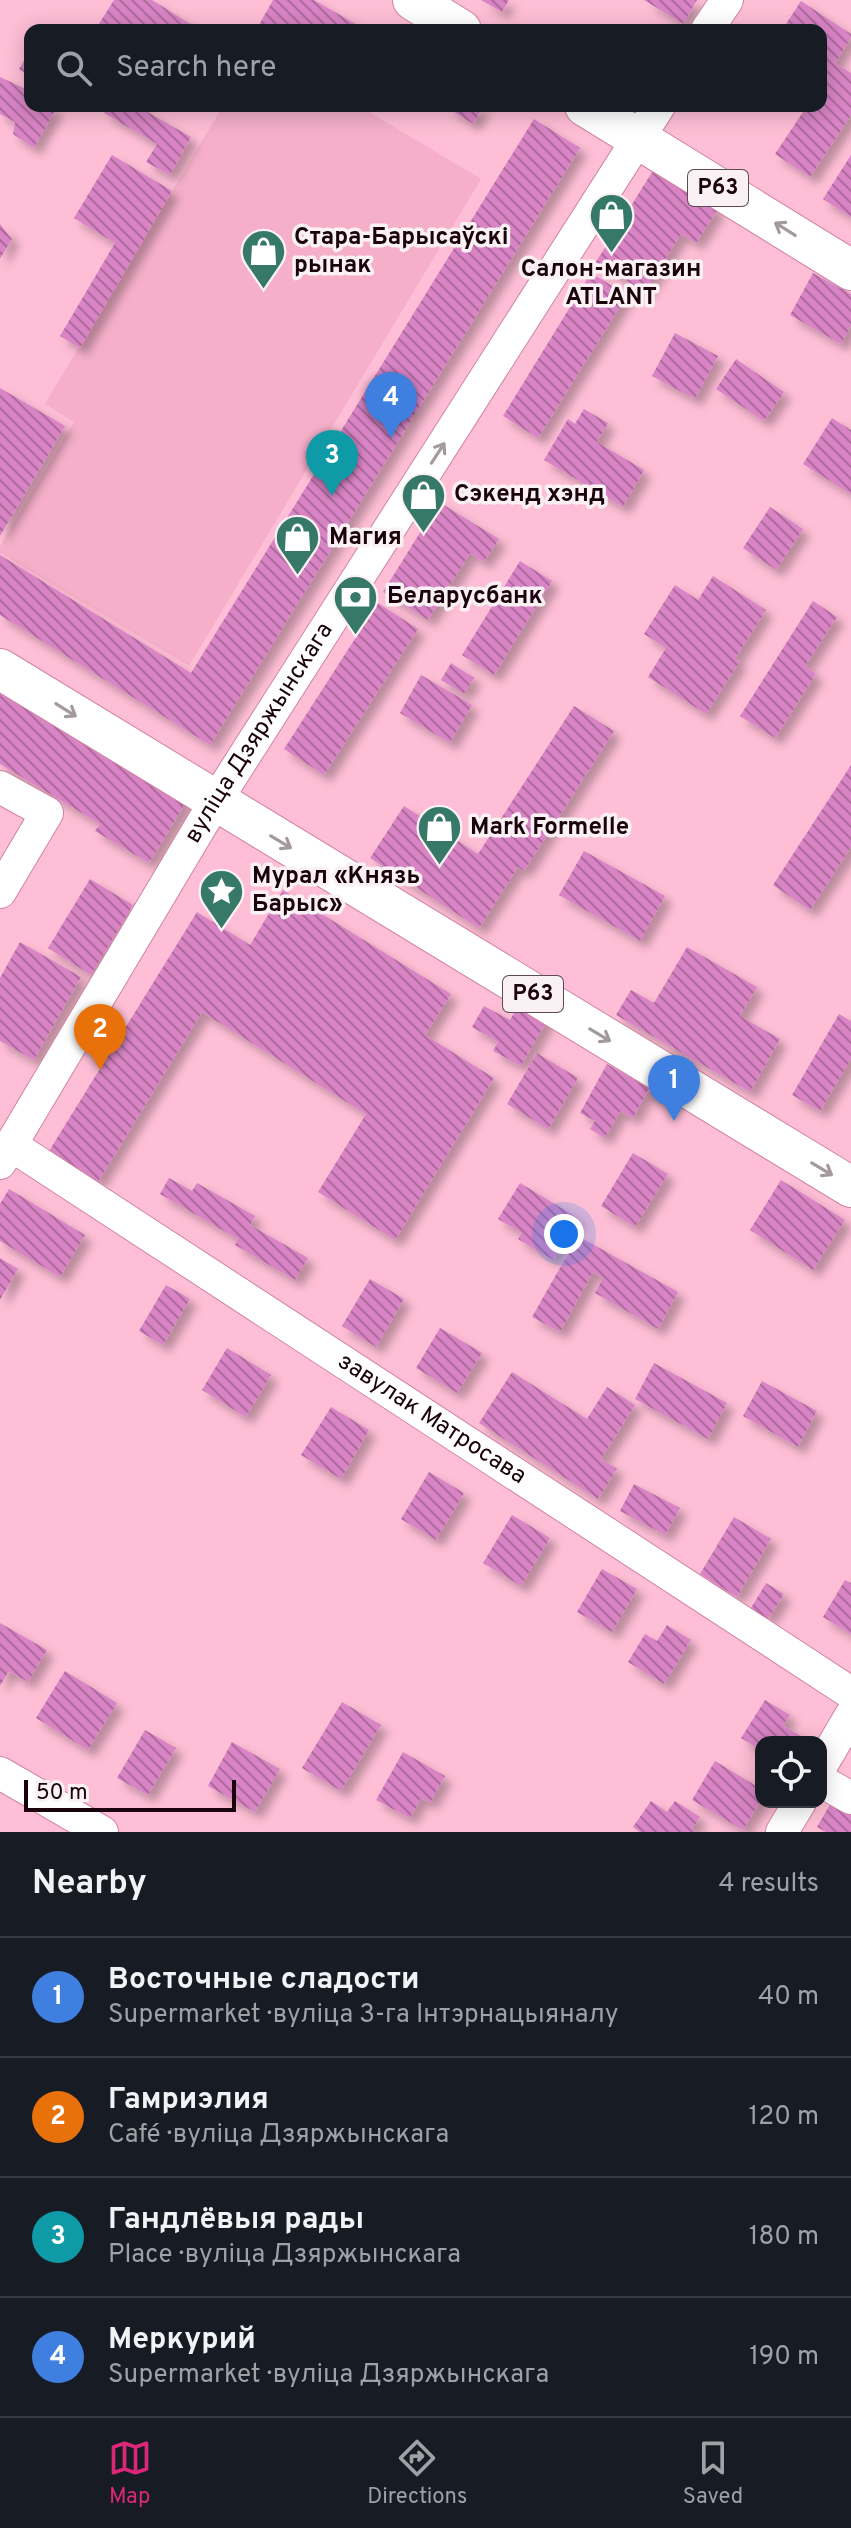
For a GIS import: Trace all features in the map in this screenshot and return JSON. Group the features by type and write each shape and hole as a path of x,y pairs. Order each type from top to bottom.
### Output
{"main road":[{"path":"413,0 451,24"},
{"name":"Р63","path":"609,112 649,122 851,270"},
{"name":"Р63","path":"0,669 851,1187"}],"street":[{"path":"711,24 727,0"},
{"name":"вуліца Дзяржынскага","path":"5,1154 215,802 649,122"},
{"path":"0,787 47,813 0,892"},
{"name":"завулак Матросава","path":"5,1154 851,1693"},
{"path":"827,1756 851,1715"},
{"path":"0,1773 102,1832"},
{"path":"827,1784 851,1798"},
{"path":"782,1832 796,1808"}],"shaded area":[{"name":"Стара-Барысаўскі рынак","path":"219,112 369,112 481,179 189,666 0,553 0,546 74,422 45,404"}],"building":[{"path":"114,0 152,0 190,24 99,24"},
{"path":"273,0 314,0 356,24 259,24"},
{"path":"481,0 509,0 502,12"},
{"path":"644,0 697,0 683,24"},
{"path":"801,1 851,34 835,63 851,73 851,115 810,177 775,154 803,112 827,112 827,24 786,24"},
{"path":"0,77 24,88 24,112 54,112 34,148 13,134 15,122 0,114"},
{"path":"147,112 191,137 170,175 146,162 157,144 104,113"},
{"path":"454,112 480,112 473,124"},
{"path":"534,119 580,148 210,745 0,615 0,555 191,673"},
{"path":"112,155 172,191 80,348 60,336 115,243 74,218"},
{"path":"851,155 851,217 823,199"},
{"path":"654,169 718,209 696,243 681,234 645,292 596,262"},
{"path":"0,224 12,239 0,259"},
{"path":"591,273 627,295 538,438 503,416"},
{"path":"813,273 851,294 851,326 841,344 790,315"},
{"path":"675,333 718,356 695,399 652,376"},
{"path":"736,359 784,392 764,421 716,389"},
{"path":"0,388 65,426 0,536"},
{"path":"584,409 608,423 597,442 644,470 623,507 544,460 568,419 575,424"},
{"path":"832,418 851,430 851,494 803,464"},
{"path":"439,502 499,539 484,562 470,553 428,620 383,592"},
{"path":"770,507 803,529 776,570 743,548"},
{"path":"520,561 552,581 494,675 462,655"},
{"path":"713,576 766,610 735,659 740,661 706,714 648,677 666,648 644,634 675,585 698,600"},
{"path":"813,601 837,617 805,666 816,674 775,738 740,716"},
{"path":"378,603 418,629 324,775 284,749"},
{"path":"451,663 474,678 464,694 441,680"},
{"path":"421,675 472,705 450,743 400,713"},
{"path":"0,686 188,799 149,863 95,831 100,824 0,764"},
{"path":"574,706 614,731 524,871 518,867 479,928 370,858 404,806 478,854"},
{"path":"851,765 851,847 810,910 773,885"},
{"path":"584,851 665,896 640,941 559,895"},
{"path":"90,879 133,905 91,975 48,948"},
{"path":"283,890 451,994 425,1035 494,1078 395,1240 318,1192 366,1114 202,1012 98,1182 49,1151 197,912 250,945"},
{"path":"20,942 81,977 34,1060 0,1041 0,978"},
{"path":"687,947 757,987 740,1016 780,1039 750,1092 616,1015 631,990 654,1003"},
{"path":"521,1001 549,1017 521,1066 493,1051 498,1042 472,1027 484,1006 510,1020"},
{"path":"839,1014 851,1021 851,1059 820,1111 792,1095"},
{"path":"537,1053 578,1078 548,1129 507,1104"},
{"path":"607,1064 649,1088 633,1118 620,1111 605,1138 590,1129 595,1121 580,1113"},
{"path":"633,1153 668,1174 635,1227 601,1206"},
{"path":"169,1178 192,1191 197,1183 255,1216 250,1225 308,1258 295,1280 235,1245 238,1239 160,1194"},
{"path":"781,1180 845,1220 813,1270 750,1230"},
{"path":"520,1183 578,1218 553,1260 518,1239 522,1233 498,1219"},
{"path":"9,1189 85,1235 60,1277 0,1241 0,1204"},
{"path":"578,1236 678,1292 658,1329 595,1293 603,1278 593,1272 560,1332 532,1317"},
{"path":"0,1258 18,1269 0,1300"},
{"path":"370,1279 404,1299 376,1347 342,1326"},
{"path":"166,1285 190,1299 163,1345 139,1331"},
{"path":"440,1328 482,1353 457,1393 416,1368"},
{"path":"227,1348 271,1375 246,1417 202,1390"},
{"path":"654,1363 727,1403 708,1439 635,1399"},
{"path":"512,1372 587,1419 607,1387 635,1405 601,1459 617,1469 598,1499 479,1423"},
{"path":"762,1381 817,1411 798,1447 743,1416"},
{"path":"331,1407 369,1430 341,1479 301,1455"},
{"path":"429,1472 464,1493 436,1540 401,1519"},
{"path":"634,1484 680,1508 665,1535 620,1511"},
{"path":"512,1515 550,1538 521,1586 483,1563"},
{"path":"734,1517 771,1539 737,1597 700,1574"},
{"path":"602,1569 637,1589 612,1632 577,1612"},
{"path":"845,1580 851,1583 851,1634 823,1617"},
{"path":"766,1583 784,1594 768,1619 751,1608"},
{"path":"0,1623 47,1650 28,1682 9,1671 0,1686"},
{"path":"667,1625 691,1640 664,1684 628,1662 645,1634 657,1641"},
{"path":"65,1671 117,1703 88,1750 36,1718"},
{"path":"765,1700 790,1715 783,1725 800,1736 755,1736 755,1746 741,1738"},
{"path":"342,1702 381,1725 341,1791 302,1768"},
{"path":"145,1730 176,1748 148,1795 117,1778"},
{"path":"232,1742 280,1769 255,1812 208,1786"},
{"path":"403,1752 445,1776 430,1803 421,1798 410,1818 376,1800"},
{"path":"715,1761 755,1785 756,1808 743,1830 692,1800"},
{"path":"651,1801 667,1812 675,1801 700,1817 692,1829 697,1832 640,1832 633,1827"},
{"path":"832,1801 851,1811 851,1832 826,1832 817,1827"}],"place":[{"name":"Салон-магазин ATLANT","path":"611,255"},
{"name":"Стара-Барысаўскі рынак","path":"263,291"},
{"name":"Меркурий","path":"391,438"},
{"name":"Гандлёвыя рады","path":"332,496"},
{"name":"Сэкенд хэнд","path":"423,534"},
{"name":"Магия","path":"298,577"},
{"name":"Беларусбанк","path":"356,636"},
{"name":"Mark Formelle","path":"439,867"},
{"name":"Мурал «Князь Барыс»","path":"221,930"},
{"name":"Гамриэлия","path":"100,1070"},
{"name":"Восточные сладости","path":"674,1121"}]}
